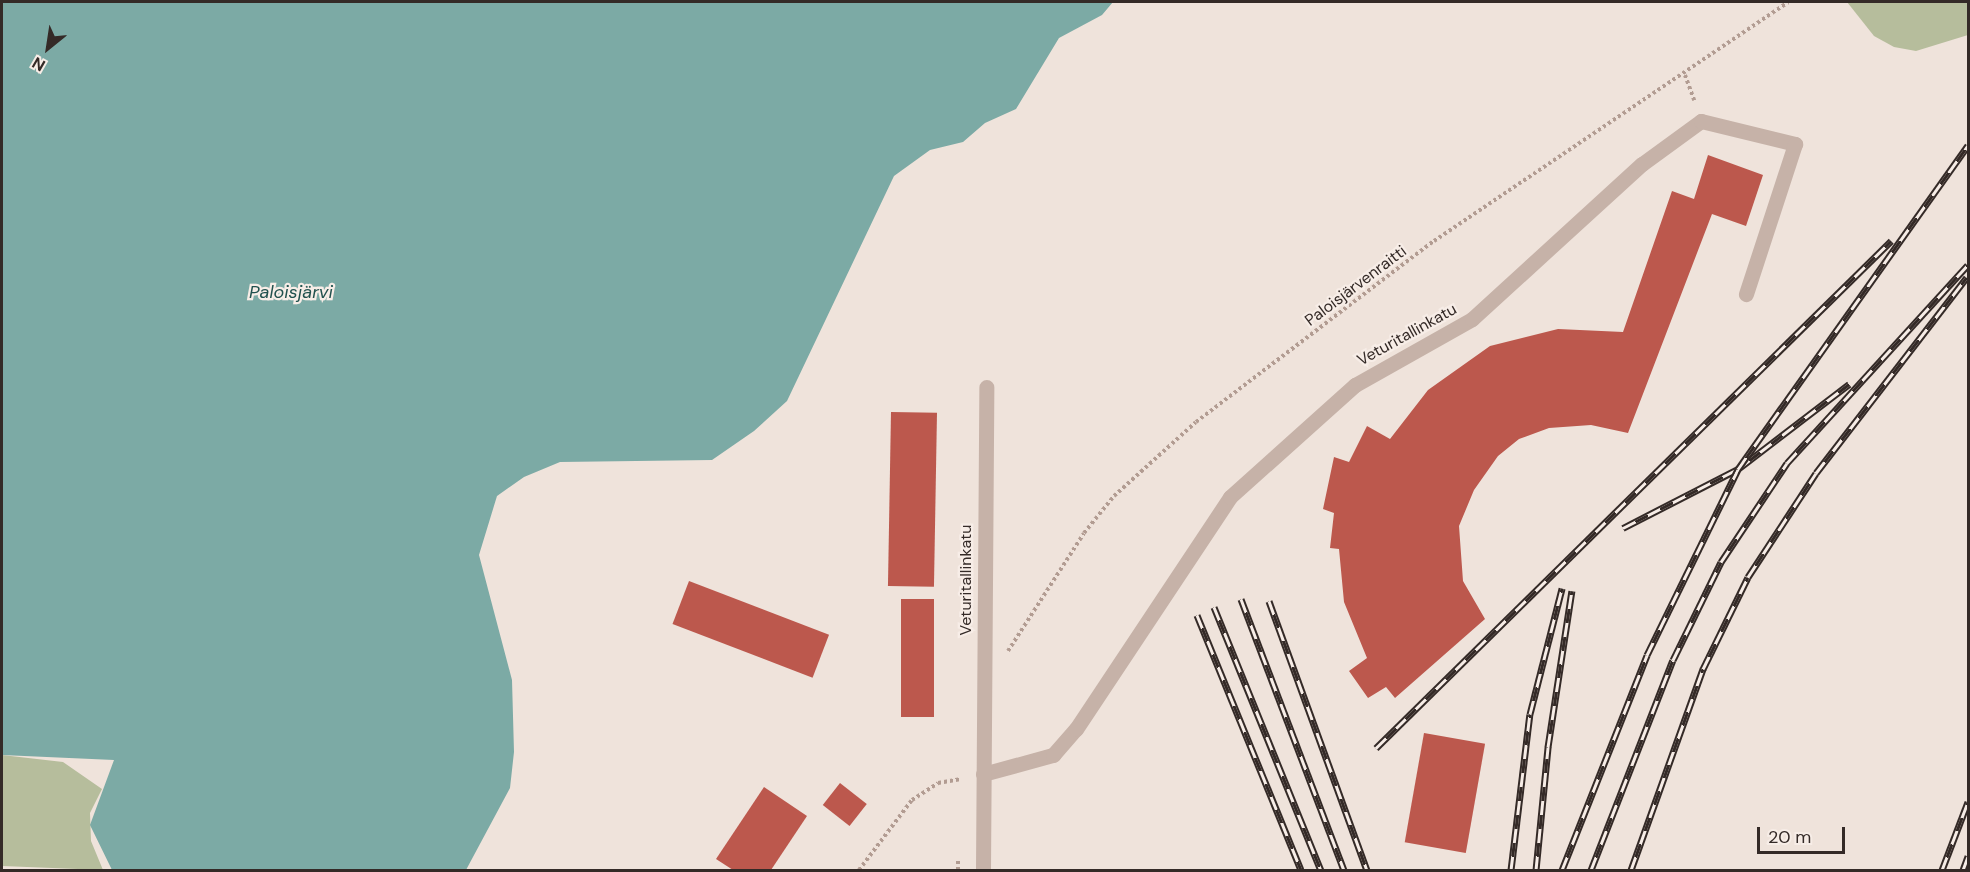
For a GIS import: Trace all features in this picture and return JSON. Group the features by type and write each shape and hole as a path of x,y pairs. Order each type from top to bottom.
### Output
{"street":[{"name":"Veturitallinkatu","path":"983,774 1053,755 1076,729 1230,497 1355,385 1472,319 1642,164 1701,121 1795,144 1746,294"},
{"name":"Veturitallinkatu","path":"983,870 986,387"}],"path":[{"name":"Paloisjärvenraitti","path":"1003,659 1084,533 1120,490 1196,423 1434,241 1788,2"},
{"path":"860,870 912,800 938,783 960,778"}],"green space":[{"path":"1847,2 1968,2 1968,35 1916,51 1894,47 1874,36"},
{"path":"2,755 63,762 102,789 90,813 91,841 103,870 2,866"}],"water":[{"name":"Paloisjärvi","path":"2,2 1113,2 1102,15 1059,38 1016,109 985,123 963,142 930,150 894,176 787,401 754,431 712,460 560,462 524,477 497,496 479,555 512,680 514,752 510,788 466,870 112,870 90,825 114,760 2,755"}],"building":[{"path":"1708,155 1763,175 1746,226 1712,214 1628,433 1591,425 1549,428 1519,439 1498,456 1474,490 1459,526 1463,581 1485,619 1395,698 1386,687 1368,698 1349,671 1367,658 1344,602 1339,549 1330,548 1334,513 1323,509 1334,457 1349,462 1367,426 1390,439 1428,390 1490,346 1558,329 1623,332 1672,191 1694,199"},
{"path":"891,412 937,413 934,587 888,586"},
{"path":"689,581 829,635 813,678 673,624"},
{"path":"901,599 934,599 934,717 901,717"},
{"path":"1424,733 1485,744 1466,853 1405,842"},
{"path":"840,783 867,804 850,826 823,805"},
{"path":"764,787 807,816 771,870 733,870 716,859"}],"railway":[{"path":"1562,870 1647,655 1738,469 1968,145"},
{"path":"1376,748 1891,241"},
{"path":"1591,870 1673,660 1721,562 1787,463 1968,265"},
{"path":"1631,870 1703,669 1748,577 1816,473 1967,277"},
{"path":"1623,528 1738,469 1849,384"},
{"path":"1511,870 1530,714 1562,588"},
{"path":"1536,870 1548,747 1572,591"},
{"path":"1241,599 1344,870"},
{"path":"1269,601 1367,870"},
{"path":"1214,607 1321,870"},
{"path":"1197,615 1301,870"},
{"path":"1942,870 1968,802"},
{"path":"1963,870 1968,856"}]}
